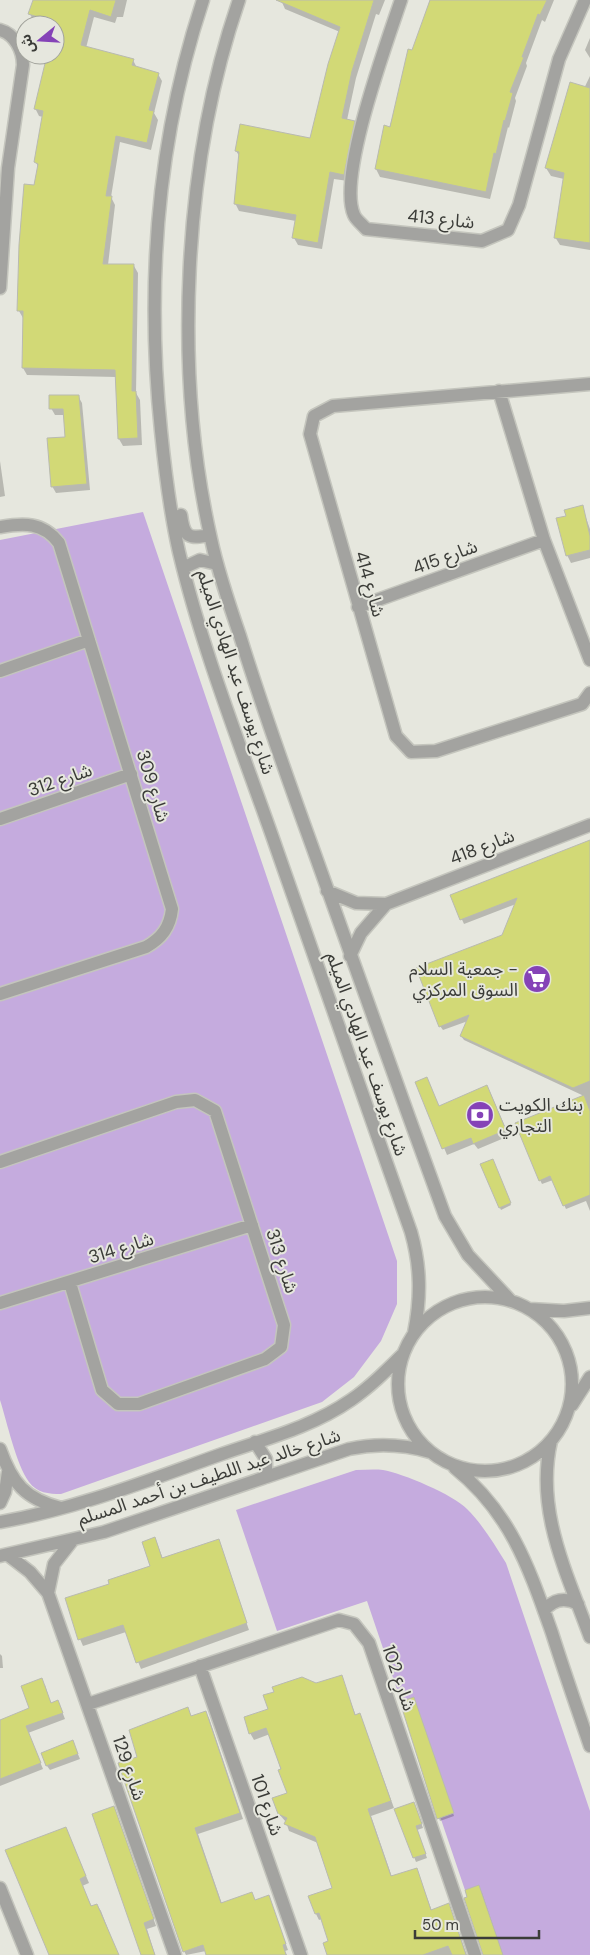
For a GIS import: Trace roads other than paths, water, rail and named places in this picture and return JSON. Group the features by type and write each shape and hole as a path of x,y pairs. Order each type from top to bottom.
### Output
{"street":[{"name":"شارع يوسف عبد الهادي الميلم","path":"202,0 174,110 160,206 154,298 155,372 170,503 183,568 217,678 411,1232 420,1272 419,1306 414,1333"},
{"name":"شارع يوسف عبد الهادي الميلم","path":"239,0 225,48 205,134 191,269 191,399 194,436 210,536 254,683 350,956 445,1216 468,1255 510,1300"},
{"name":"شارع 413","path":"401,0 359,130 350,193 354,215 366,229 482,241 508,230 519,205 559,58 585,0"},
{"path":"0,30 16,41 23,56 8,168 0,288"},
{"path":"155,372 164,410 183,528 192,538 210,536"},
{"name":"شارع 414","path":"590,384 333,406 314,416 310,434 396,736 411,752 436,752 582,704 590,693"},
{"path":"499,391 544,540 590,660"},
{"name":"شارع 309","path":"0,527 21,524 36,525 54,537 59,543 170,899 171,918 168,928 162,936 146,947 0,994"},
{"name":"شارع 415","path":"358,607 544,540"},
{"path":"183,568 200,560 217,564"},
{"path":"0,671 89,640"},
{"name":"شارع 312","path":"0,819 131,774"},
{"name":"شارع 418","path":"327,891 356,902 386,904 590,825"},
{"name":"شارع 418","path":"350,956 361,933 386,904"},
{"name":"شارع 313","path":"0,1162 176,1102 195,1100 215,1111 284,1325 281,1347 265,1359 139,1404 118,1404 102,1390 70,1283"},
{"name":"شارع 314","path":"0,1303 70,1283 252,1225"},
{"path":"568,1412 572,1392 571,1372 566,1354 552,1328 530,1309 510,1300 488,1297 467,1298 446,1306 434,1313 414,1333 404,1353 398,1374 398,1396 408,1423 415,1436 430,1452 449,1463 483,1493 510,1530 530,1570 590,1746"},
{"path":"530,1309 564,1311 590,1308"},
{"name":"شارع خالد عبد اللطيف بن أحمد المسلم","path":"0,1522 108,1495 313,1421 351,1401 382,1376 404,1353"},
{"path":"449,1463 470,1470 492,1471 514,1466 534,1456 551,1441 590,1377"},
{"path":"551,1441 545,1474 547,1507 555,1538 590,1637"},
{"path":"255,1442 266,1459 266,1477"},
{"name":"شارع خالد عبد اللطيف بن أحمد المسلم","path":"4,1556 72,1541 349,1449 366,1446 400,1445 430,1452"},
{"path":"0,1449 8,1472 29,1494 50,1505 61,1508"},
{"path":"0,1504 6,1487 8,1472"},
{"path":"48,1593 54,1564 72,1541"},
{"name":"شارع 129","path":"4,1556 30,1572 48,1593 175,1955"},
{"path":"544,1611 558,1600 572,1600 578,1604"},
{"name":"شارع 102","path":"88,1704 339,1620 354,1624 369,1643 475,1955"},
{"name":"شارع 101","path":"200,1666 301,1955"},
{"path":"0,1888 27,1955"}],"place":[{"name":"جمعية السلام - السوق المركزي","path":"537,979"},
{"name":"بنك الكويت التجاري","path":"480,1115"}]}
